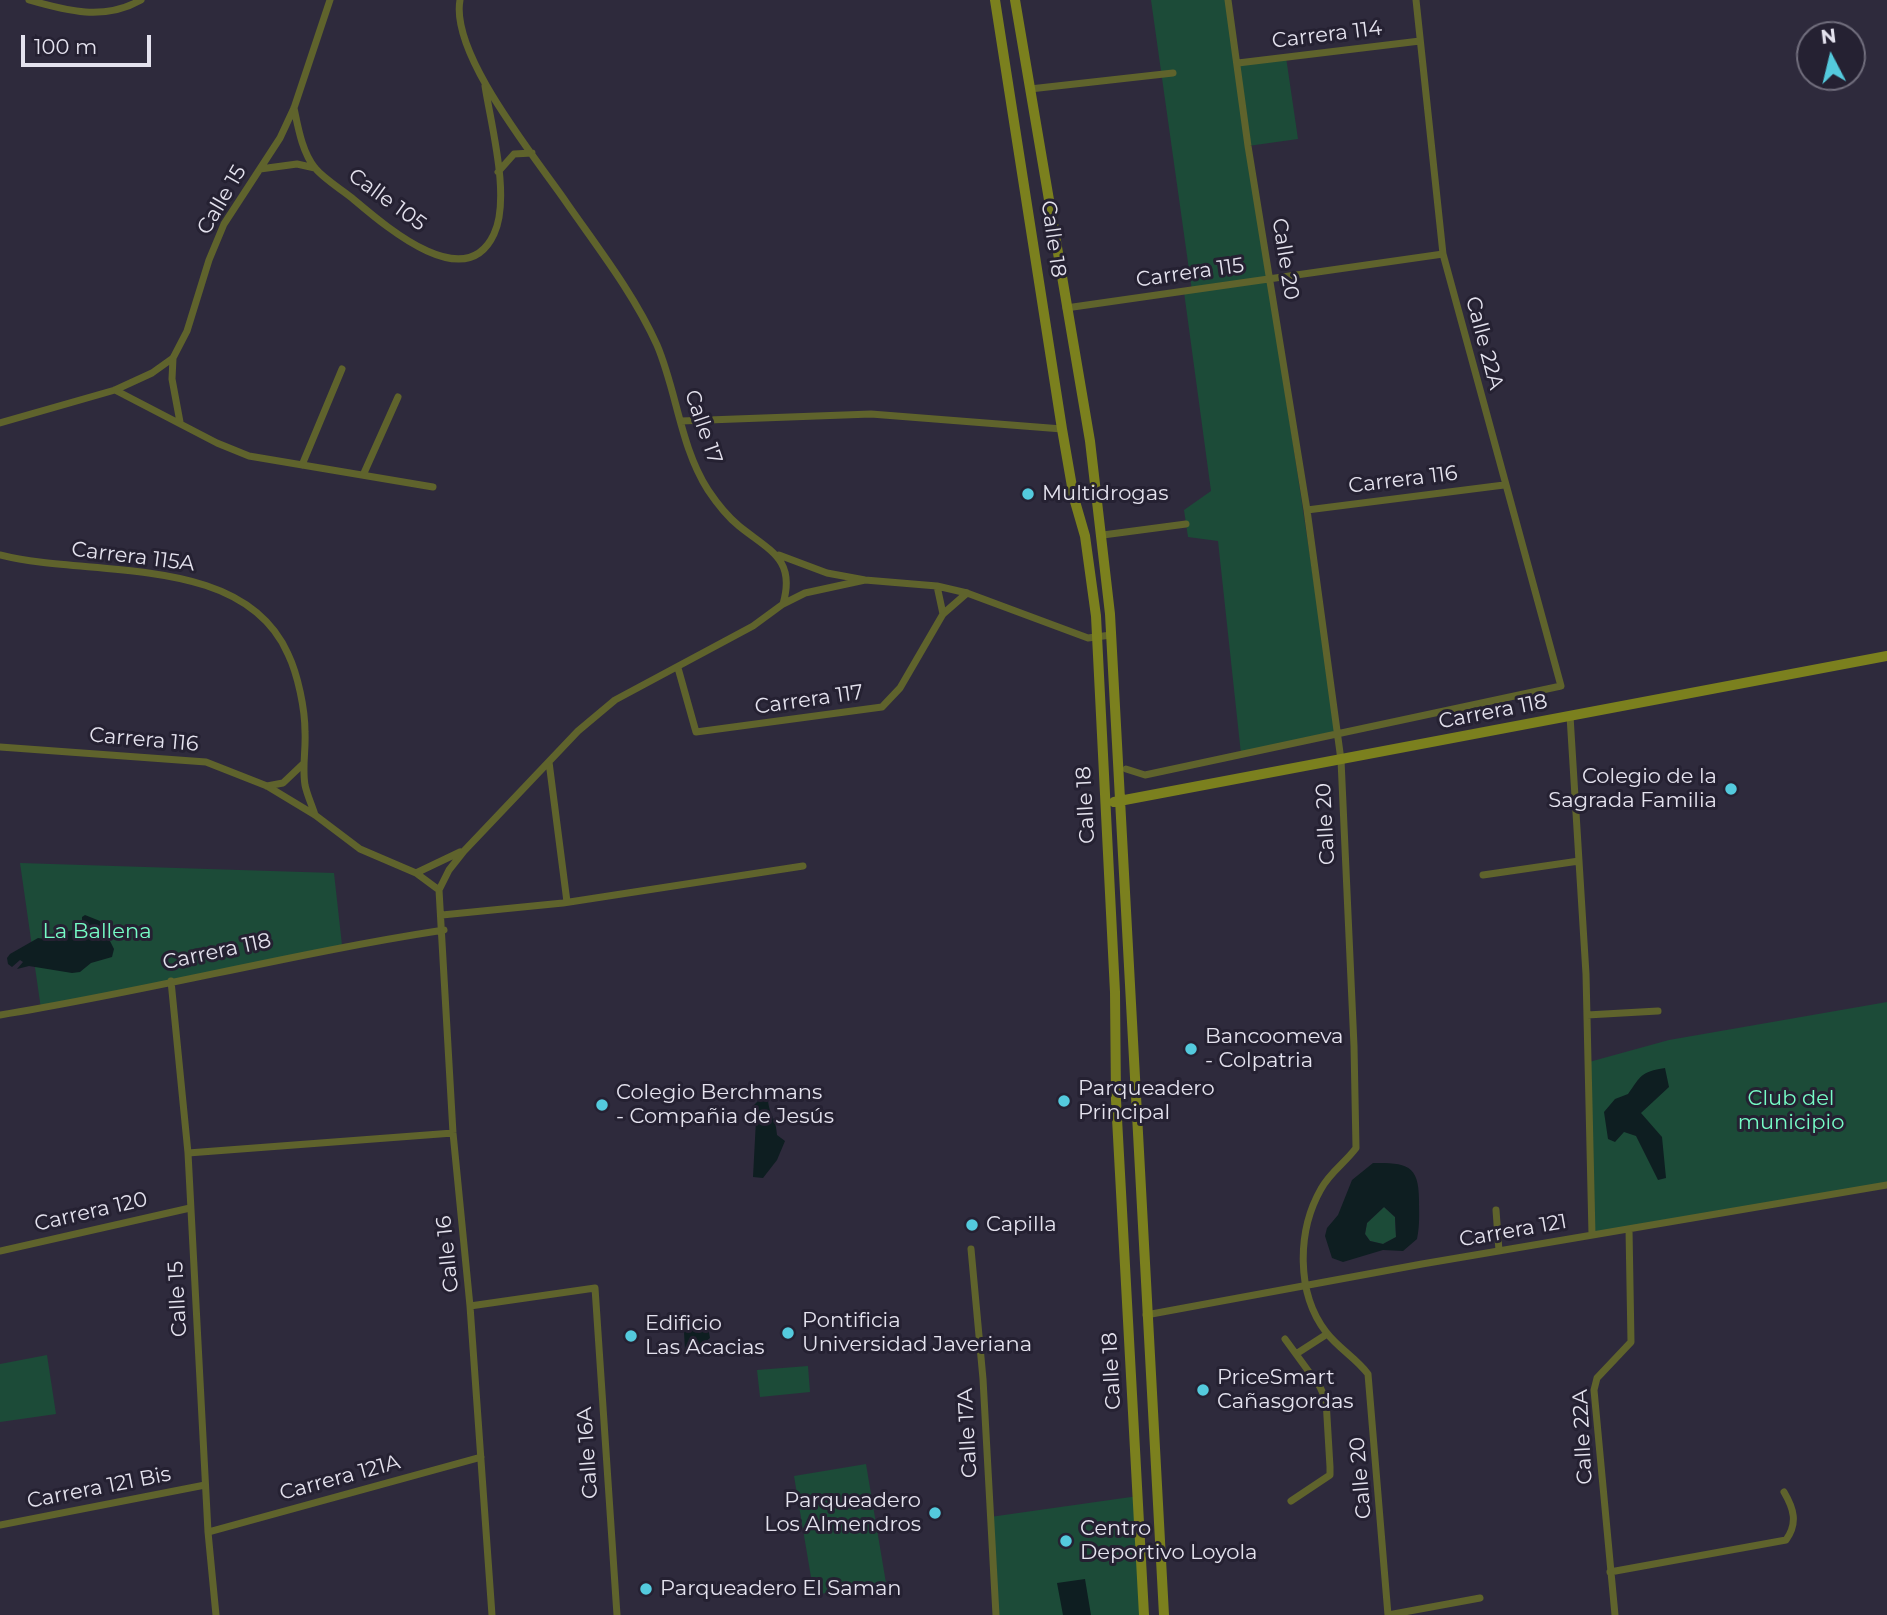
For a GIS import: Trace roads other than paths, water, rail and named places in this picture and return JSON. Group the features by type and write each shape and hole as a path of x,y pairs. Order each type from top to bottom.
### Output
{"main road":[{"name":"Calle 18","path":"995,0 1062,429 1074,498 1085,536 1098,637 1115,992 1116,1100 1144,1615"},
{"name":"Calle 18","path":"1015,0 1103,535 1111,635 1164,1615"},
{"name":"Carrera 118","path":"1106,803 1887,656"}],"street":[{"path":"29,0 76,13 104,12 141,0"},
{"name":"Calle 15","path":"173,358 187,331 209,260 224,224 280,138 294,108 330,0"},
{"name":"Calle 17","path":"460,0 461,35 485,82 631,296 657,346 695,466 709,491 736,523 778,555"},
{"name":"Calle 20","path":"1228,0 1248,146 1307,510 1341,760 1356,1148 1347,1160 1332,1171 1314,1202 1306,1227 1305,1287 1314,1313 1326,1334 1361,1365 1371,1384 1388,1615"},
{"name":"Calle 22A","path":"1338,735 1561,686 1443,254 1416,0"},
{"name":"Carrera 114","path":"1238,63 1420,41"},
{"path":"1030,89 1173,73"},
{"name":"Calle 105","path":"294,108 299,133 315,168 387,227 436,256 455,260 473,256 488,245 500,213 498,173 485,82"},
{"path":"498,173 514,154 532,152"},
{"path":"260,169 278,165 315,168"},
{"name":"Carrera 115","path":"1066,308 1443,254"},
{"path":"0,423 115,390 152,373 173,358"},
{"path":"173,358 172,379 180,422"},
{"path":"302,466 342,369"},
{"path":"115,390 216,443 249,456 302,466 364,473 433,487"},
{"path":"364,473 398,397"},
{"path":"681,421 871,414 1062,429"},
{"name":"Carrera 116","path":"1307,510 1504,485"},
{"path":"1103,535 1186,524"},
{"name":"Carrera 115A","path":"0,555 27,562 176,578 211,585 259,612 289,654 305,730 303,764"},
{"path":"778,555 827,573 865,580 937,586 967,593 1088,638 1111,635"},
{"path":"778,555 785,569 788,588 783,604"},
{"path":"439,890 449,870 464,851 578,731 615,700 753,626 783,604 805,593 865,580"},
{"path":"937,586 943,614"},
{"name":"Carrera 117","path":"678,668 696,732 882,707 892,698 943,614 967,593"},
{"path":"1570,716 1586,974 1592,1235"},
{"path":"1126,769 1144,775 1338,735"},
{"name":"Carrera 116","path":"0,747 206,762 267,786 315,815 360,849 416,873 439,890"},
{"path":"550,762 566,902"},
{"path":"267,786 283,783 303,764"},
{"path":"303,764 305,786 315,815"},
{"path":"416,873 464,851"},
{"path":"1483,875 1579,861"},
{"path":"442,915 566,902 803,866"},
{"name":"Calle 16","path":"439,890 444,930 453,1133 470,1306 492,1615"},
{"name":"Carrera 118","path":"0,1015 125,993 342,945 444,930"},
{"name":"Calle 15","path":"171,981 188,1153 205,1485 216,1615"},
{"path":"1587,1015 1658,1010"},
{"path":"188,1153 453,1133"},
{"name":"Carrera 121","path":"1146,1315 1629,1228 1887,1185"},
{"name":"Carrera 120","path":"0,1251 190,1208"},
{"path":"1496,1210 1499,1251"},
{"name":"Calle 22A","path":"1615,1615 1594,1390 1597,1378 1631,1342 1629,1228"},
{"name":"Calle 17A","path":"971,1249 983,1379 996,1615"},
{"name":"Calle 16A","path":"470,1306 595,1288 617,1615"},
{"path":"1296,1354 1326,1334"},
{"path":"1285,1339 1326,1400 1330,1467 1330,1475 1325,1480 1291,1501"},
{"name":"Carrera 121A","path":"208,1532 481,1457"},
{"name":"Carrera 121 Bis","path":"0,1525 205,1485"},
{"path":"1610,1572 1786,1540 1793,1530 1794,1518 1792,1505 1784,1492"},
{"path":"1388,1615 1480,1598"}],"place":[{"name":"Multidrogas","path":"1028,494"},
{"name":"Colegio de la Sagrada Familia","path":"1731,789"},
{"name":"Bancoomeva - Colpatria","path":"1191,1049"},
{"name":"Parqueadero Principal","path":"1064,1101"},
{"name":"Colegio Berchmans - Compañia de Jesús","path":"602,1105"},
{"name":"Capilla","path":"972,1225"},
{"name":"Pontificia Universidad Javeriana","path":"788,1333"},
{"name":"Edificio Las Acacias","path":"631,1336"},
{"name":"PriceSmart Cañasgordas","path":"1203,1390"},
{"name":"Parqueadero Los Almendros","path":"935,1513"},
{"name":"Centro Deportivo Loyola","path":"1066,1541"},
{"name":"Parqueadero El Saman","path":"646,1589"}],"park label":[{"name":"La Ballena","path":"97,932"},
{"name":"Club del municipio","path":"1791,1111"}]}
